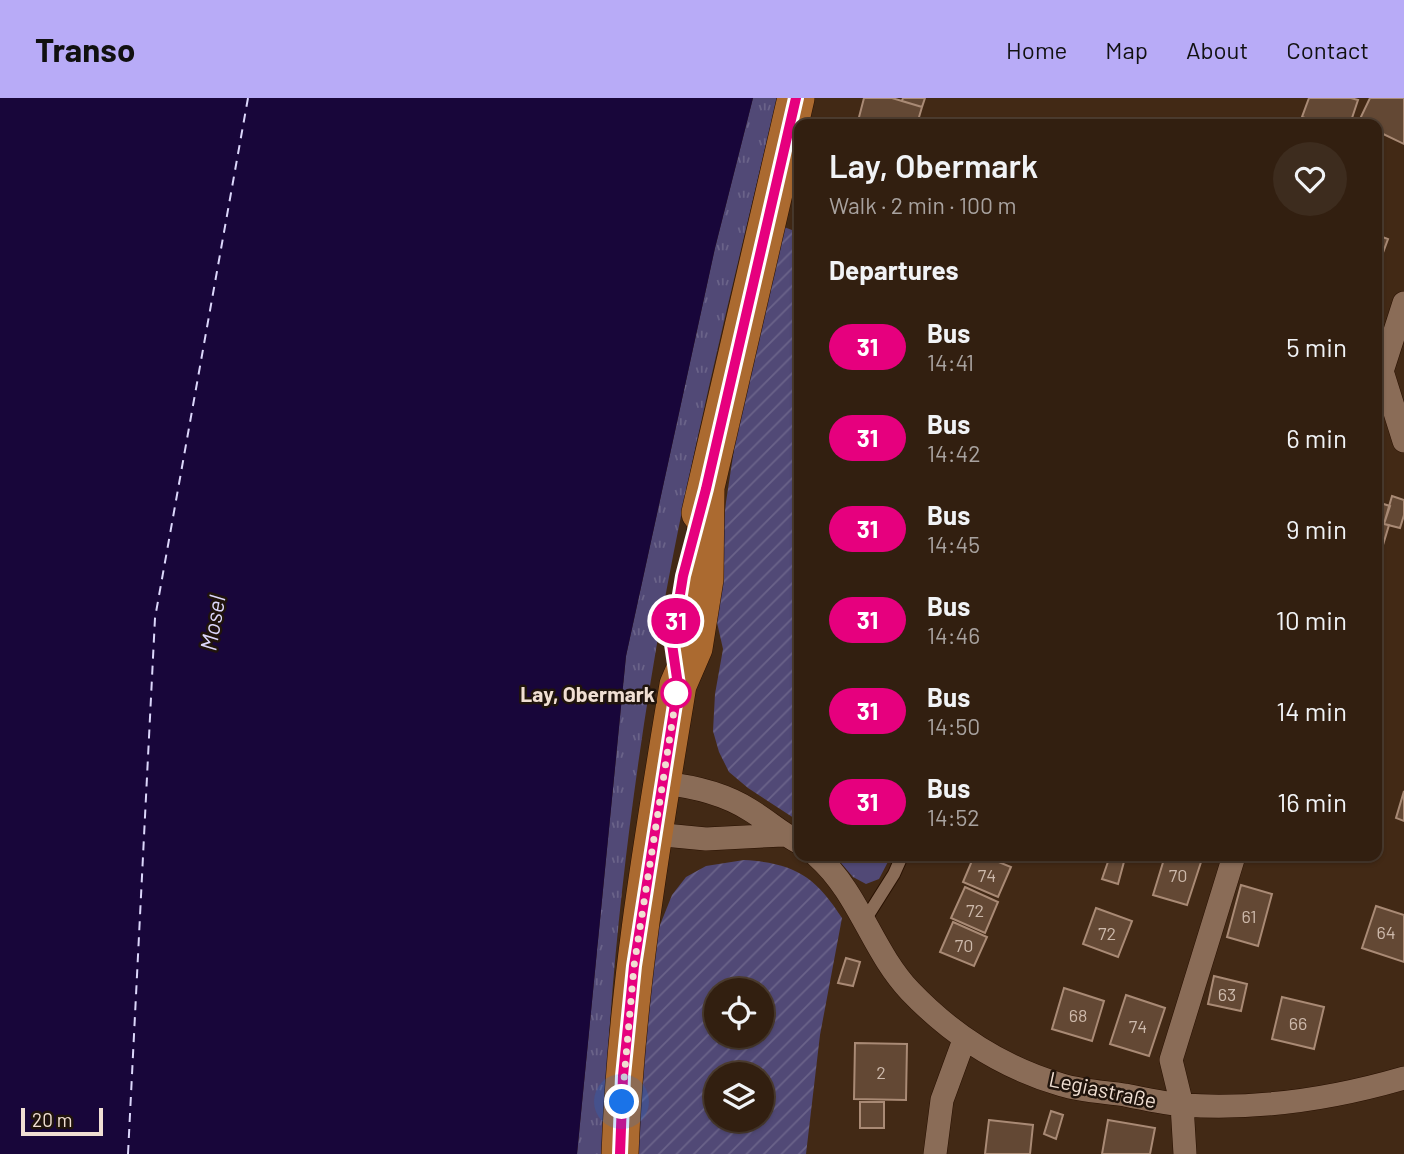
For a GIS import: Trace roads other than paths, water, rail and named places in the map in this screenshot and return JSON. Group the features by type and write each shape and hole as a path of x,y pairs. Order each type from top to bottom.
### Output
{"main road":[{"path":"620,1154 623,1076 634,966 678,685 694,648 705,579 706,489 796,98"}],"street":[{"path":"1382,373 1404,303"},
{"path":"1382,384 1404,442"},
{"path":"662,783 688,787 731,800 757,814 792,839"},
{"path":"654,834 706,839 792,839"},
{"name":"Legiastraße","path":"822,861 835,874 865,920 897,977 924,1005 964,1040 1010,1065 1063,1085 1182,1105 1253,1106 1316,1099 1404,1078"},
{"path":"1185,1154 1182,1105 1171,1060 1232,861"},
{"path":"935,1154 942,1100 964,1040"}],"lane":[{"path":"865,920 900,861"}],"water":[{"name":"Mosel","path":"0,98 753,98 715,248 626,656 577,1154 0,1154"}],"place":[{"name":"Lay, Obermark","path":"676,693"}]}
